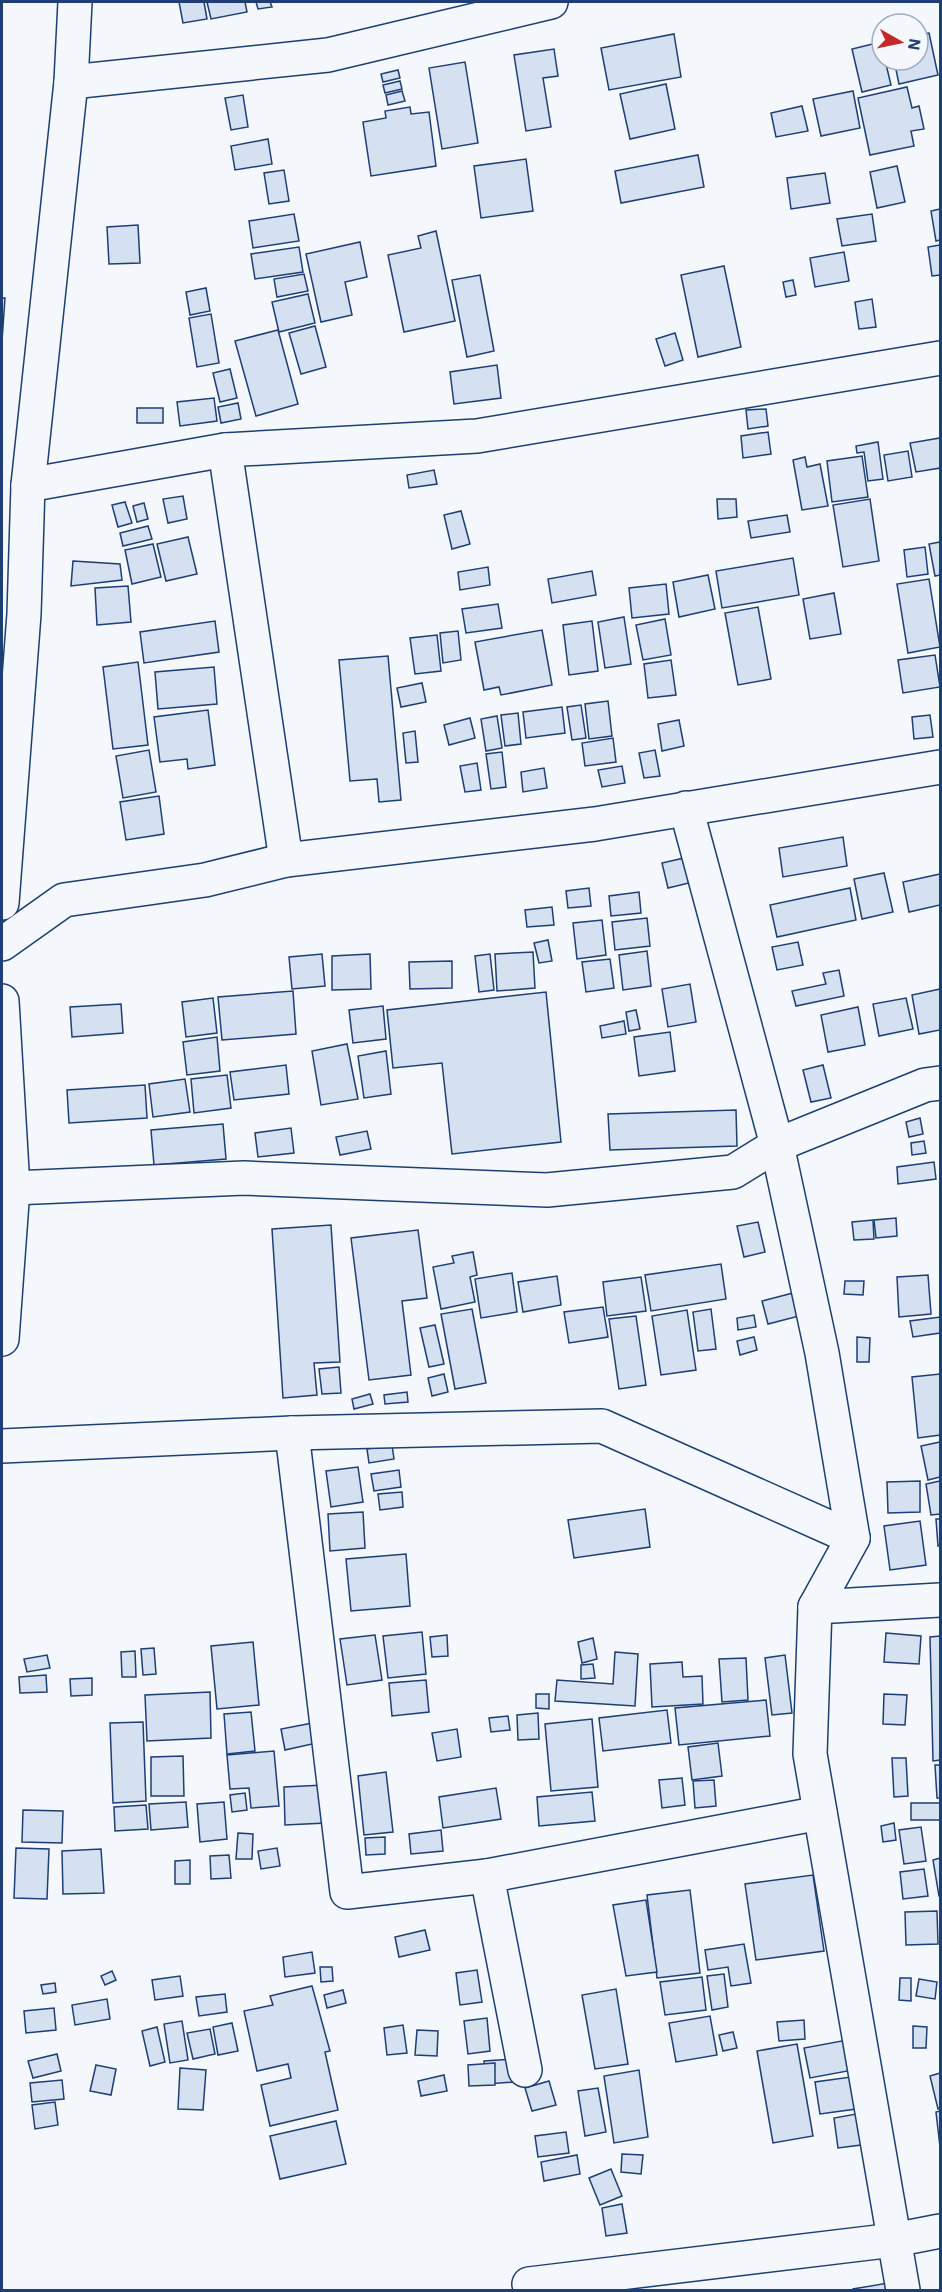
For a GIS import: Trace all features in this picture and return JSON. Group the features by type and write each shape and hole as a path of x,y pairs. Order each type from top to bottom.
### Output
{"street":[{"path":"2,903 24,614 28,485 71,82 75,2"},
{"path":"71,82 328,55 551,2"},
{"path":"28,485 225,450 477,436 940,358"},
{"path":"225,450 286,860"},
{"path":"2,944 64,900 205,880 286,860 595,824 940,767"},
{"path":"686,808 777,1145 822,1353 853,1538 815,1607 810,1754 903,2290"},
{"path":"2,1001 13,1188 2,1340"},
{"path":"13,1188 244,1178 547,1190 733,1172 777,1145 925,1085 940,1083"},
{"path":"2,1446 292,1433 602,1426 853,1538"},
{"path":"292,1433 347,1892 487,1876 820,1813"},
{"path":"815,1607 940,1600"},
{"path":"487,1876 525,2070"},
{"path":"529,2283 894,2240 940,2231"}],"building":[{"path":"179,2 204,2 207,19 183,23"},
{"path":"207,2 245,2 247,12 211,19"},
{"path":"256,2 270,2 272,7 258,9"},
{"path":"674,34 681,77 609,90 601,48"},
{"path":"930,38 938,75 899,84 896,72 930,72"},
{"path":"870,45 870,72 888,72 891,85 862,92 852,49"},
{"path":"554,49 558,76 543,78 551,127 526,131 514,55"},
{"path":"465,62 478,143 442,149 429,68"},
{"path":"398,70 400,78 383,82 381,74"},
{"path":"400,81 402,89 385,93 383,85"},
{"path":"666,84 675,129 630,139 620,94"},
{"path":"907,87 912,108 919,106 924,129 911,131 914,146 870,155 858,98"},
{"path":"402,91 405,101 388,105 386,95"},
{"path":"853,91 860,128 821,136 813,99"},
{"path":"243,95 248,127 231,130 225,98"},
{"path":"802,106 808,131 776,137 771,113"},
{"path":"410,107 411,114 429,112 436,166 371,176 363,122 386,118 385,111"},
{"path":"268,139 272,164 235,170 231,146"},
{"path":"698,155 704,187 621,203 615,171"},
{"path":"526,159 533,211 481,218 474,166"},
{"path":"897,166 905,202 877,208 870,172"},
{"path":"284,170 289,201 269,204 264,173"},
{"path":"825,173 830,203 791,209 787,178"},
{"path":"940,209 940,240 936,241 931,211"},
{"path":"294,214 299,241 253,248 249,221"},
{"path":"872,214 876,241 842,246 837,219"},
{"path":"138,225 140,263 109,264 107,227"},
{"path":"436,231 455,321 404,332 388,255 421,248 418,236"},
{"path":"360,242 367,277 345,282 352,315 321,322 306,254"},
{"path":"940,245 940,275 932,276 928,247"},
{"path":"299,247 303,272 255,279 251,254"},
{"path":"844,252 849,281 815,287 810,258"},
{"path":"724,266 741,347 698,357 681,275"},
{"path":"304,274 308,291 277,297 274,279"},
{"path":"480,275 494,351 467,357 452,280"},
{"path":"793,280 796,295 786,297 783,282"},
{"path":"206,288 210,311 190,315 186,292"},
{"path":"308,294 315,323 279,332 272,302"},
{"path":"2,298 5,298 2,341"},
{"path":"872,299 876,327 859,329 855,302"},
{"path":"211,314 219,363 197,367 189,318"},
{"path":"315,326 326,367 301,374 289,333"},
{"path":"278,330 298,404 256,416 235,341"},
{"path":"675,333 683,360 665,366 656,339"},
{"path":"497,365 501,398 454,404 450,372"},
{"path":"230,369 237,398 220,402 213,373"},
{"path":"214,398 217,421 180,426 177,402"},
{"path":"238,403 241,419 221,423 218,407"},
{"path":"137,408 163,408 163,423 137,423"},
{"path":"766,409 768,426 748,429 746,410"},
{"path":"768,432 771,454 743,458 741,436"},
{"path":"940,438 940,468 916,472 910,443"},
{"path":"878,442 883,479 868,481 864,452 857,453 856,446"},
{"path":"908,451 912,477 888,481 884,455"},
{"path":"862,456 868,497 832,502 827,461"},
{"path":"805,457 807,467 820,464 828,506 802,510 793,460"},
{"path":"434,470 437,484 409,488 407,475"},
{"path":"183,496 187,519 168,523 163,499"},
{"path":"717,499 736,499 737,517 718,519"},
{"path":"870,499 879,561 843,567 833,505"},
{"path":"125,502 132,523 118,527 112,505"},
{"path":"144,503 148,519 137,522 133,506"},
{"path":"461,511 470,544 452,549 444,515"},
{"path":"787,515 790,532 751,538 748,521"},
{"path":"148,526 152,539 123,546 120,533"},
{"path":"188,537 197,574 166,581 157,544"},
{"path":"940,542 940,575 935,576 929,544"},
{"path":"153,544 161,577 132,584 125,550"},
{"path":"925,547 928,574 907,577 904,550"},
{"path":"793,558 799,595 722,608 716,571"},
{"path":"73,561 120,564 122,580 71,586"},
{"path":"488,567 490,585 460,590 458,572"},
{"path":"592,571 596,595 552,603 548,579"},
{"path":"708,575 715,609 679,617 673,582"},
{"path":"929,579 940,647 908,653 897,584"},
{"path":"666,584 669,614 632,618 629,588"},
{"path":"128,586 131,622 97,625 95,588"},
{"path":"834,593 841,634 810,639 803,599"},
{"path":"498,604 502,628 466,633 462,609"},
{"path":"758,607 771,679 738,685 725,613"},
{"path":"624,617 631,664 605,668 598,622"},
{"path":"665,619 671,655 643,660 636,625"},
{"path":"215,621 219,652 144,663 140,632"},
{"path":"592,621 598,671 569,675 563,625"},
{"path":"542,630 552,685 501,695 499,687 484,690 475,642"},
{"path":"458,631 461,660 443,663 440,633"},
{"path":"437,635 441,671 415,674 410,638"},
{"path":"935,655 940,687 903,693 898,660"},
{"path":"388,656 401,800 379,802 377,779 350,781 339,660"},
{"path":"671,660 676,695 648,698 644,664"},
{"path":"138,662 148,745 113,749 103,667"},
{"path":"214,667 217,704 158,709 155,672"},
{"path":"422,683 426,702 401,707 397,688"},
{"path":"608,701 612,736 589,739 585,704"},
{"path":"581,705 586,738 572,740 567,707"},
{"path":"562,707 565,733 526,738 523,712"},
{"path":"208,710 215,765 188,769 187,759 160,762 154,717"},
{"path":"518,713 521,744 505,746 501,715"},
{"path":"930,715 933,737 914,739 912,717"},
{"path":"497,716 502,748 486,751 481,719"},
{"path":"470,718 475,738 449,745 444,725"},
{"path":"679,720 684,746 662,751 658,724"},
{"path":"415,731 418,762 406,763 403,733"},
{"path":"613,738 616,762 585,766 582,743"},
{"path":"149,750 156,792 123,798 116,756"},
{"path":"655,750 660,776 644,778 639,753"},
{"path":"502,752 506,787 491,789 486,754"},
{"path":"477,763 481,790 465,792 460,766"},
{"path":"622,766 625,783 602,787 598,770"},
{"path":"544,768 547,788 523,792 521,772"},
{"path":"159,796 164,834 126,840 120,802"},
{"path":"843,837 847,866 783,877 779,848"},
{"path":"684,858 689,883 668,888 662,863"},
{"path":"884,873 893,912 862,919 854,879"},
{"path":"940,874 940,905 909,912 903,882"},
{"path":"589,888 591,906 568,908 566,891"},
{"path":"850,888 856,920 777,937 770,905"},
{"path":"639,892 641,913 611,916 609,896"},
{"path":"552,907 554,925 527,927 525,910"},
{"path":"647,918 650,946 615,950 612,922"},
{"path":"602,920 606,955 577,959 573,923"},
{"path":"548,940 552,961 539,963 534,943"},
{"path":"798,942 803,965 777,970 772,947"},
{"path":"647,951 651,986 623,990 619,955"},
{"path":"533,952 535,988 497,991 495,954"},
{"path":"322,954 325,986 292,989 289,957"},
{"path":"370,954 371,989 332,990 332,956"},
{"path":"490,954 494,990 479,992 475,956"},
{"path":"610,959 614,988 586,992 582,962"},
{"path":"452,961 452,988 410,989 409,962"},
{"path":"839,970 844,996 796,1006 792,991 826,984 823,973"},
{"path":"690,984 696,1022 668,1027 662,989"},
{"path":"940,989 940,1030 919,1034 912,995"},
{"path":"293,991 296,1034 222,1040 218,997"},
{"path":"546,992 561,1142 452,1154 442,1063 393,1068 387,1010"},
{"path":"213,998 217,1033 186,1037 182,1002"},
{"path":"906,998 913,1029 879,1036 873,1004"},
{"path":"121,1004 123,1033 72,1037 70,1007"},
{"path":"383,1006 386,1039 353,1043 349,1010"},
{"path":"858,1007 865,1045 828,1052 821,1015"},
{"path":"636,1010 640,1029 629,1031 626,1012"},
{"path":"624,1021 626,1034 602,1038 600,1026"},
{"path":"670,1032 675,1071 639,1076 634,1037"},
{"path":"217,1037 220,1071 187,1075 183,1042"},
{"path":"347,1044 358,1099 321,1105 312,1051"},
{"path":"386,1051 391,1094 364,1098 358,1056"},
{"path":"286,1065 289,1094 234,1100 230,1072"},
{"path":"823,1065 831,1098 811,1102 803,1070"},
{"path":"227,1075 231,1108 194,1113 191,1079"},
{"path":"185,1079 190,1112 153,1117 149,1084"},
{"path":"145,1085 147,1118 69,1123 67,1090"},
{"path":"736,1110 737,1146 610,1150 608,1114"},
{"path":"920,1118 923,1134 909,1137 906,1122"},
{"path":"223,1124 226,1159 154,1165 151,1130"},
{"path":"291,1128 294,1153 258,1157 255,1133"},
{"path":"367,1131 371,1149 340,1155 336,1137"},
{"path":"924,1141 926,1153 912,1155 911,1143"},
{"path":"934,1162 936,1179 898,1184 897,1167"},
{"path":"896,1218 897,1236 876,1238 874,1220"},
{"path":"873,1220 874,1239 854,1240 852,1222"},
{"path":"758,1222 765,1252 744,1257 737,1226"},
{"path":"331,1225 340,1362 314,1363 317,1395 283,1398 272,1229"},
{"path":"418,1230 427,1298 402,1301 411,1375 369,1380 351,1238"},
{"path":"473,1252 477,1275 470,1277 475,1302 441,1309 433,1267 454,1263 452,1256"},
{"path":"721,1264 726,1299 651,1311 645,1275"},
{"path":"512,1273 517,1312 481,1318 475,1279"},
{"path":"928,1275 931,1314 899,1317 897,1277"},
{"path":"557,1276 561,1305 523,1312 518,1282"},
{"path":"641,1277 646,1311 607,1316 603,1282"},
{"path":"845,1281 864,1281 863,1295 844,1294"},
{"path":"793,1293 799,1316 768,1324 762,1301"},
{"path":"603,1307 608,1337 569,1343 564,1312"},
{"path":"472,1309 486,1383 455,1389 441,1314"},
{"path":"711,1309 716,1349 698,1351 693,1312"},
{"path":"687,1310 696,1370 661,1375 652,1316"},
{"path":"754,1315 756,1327 738,1330 737,1318"},
{"path":"636,1316 646,1385 619,1389 609,1319"},
{"path":"940,1317 940,1333 913,1337 910,1321"},
{"path":"435,1325 444,1364 429,1367 420,1328"},
{"path":"754,1337 757,1350 740,1355 737,1341"},
{"path":"857,1337 870,1338 869,1362 857,1362"},
{"path":"339,1367 341,1393 322,1394 319,1369"},
{"path":"444,1374 448,1392 432,1396 428,1378"},
{"path":"940,1374 940,1435 918,1438 912,1377"},
{"path":"407,1392 408,1402 385,1404 384,1395"},
{"path":"370,1394 373,1404 354,1409 352,1399"},
{"path":"940,1442 940,1477 928,1480 921,1446"},
{"path":"392,1445 394,1459 369,1463 367,1449"},
{"path":"358,1467 363,1502 331,1507 326,1471"},
{"path":"399,1470 401,1487 374,1491 371,1474"},
{"path":"920,1481 920,1512 888,1513 887,1482"},
{"path":"940,1481 940,1514 931,1515 926,1484"},
{"path":"402,1492 403,1507 380,1510 378,1494"},
{"path":"645,1509 650,1547 574,1558 568,1520"},
{"path":"363,1512 365,1548 330,1551 328,1514"},
{"path":"936,1519 940,1519 940,1545 938,1546"},
{"path":"920,1521 926,1565 890,1570 884,1526"},
{"path":"406,1554 410,1606 351,1611 346,1559"},
{"path":"422,1632 426,1674 388,1678 383,1636"},
{"path":"886,1633 921,1636 919,1664 884,1662"},
{"path":"375,1635 382,1680 347,1685 340,1639"},
{"path":"447,1635 448,1656 432,1657 430,1637"},
{"path":"940,1636 940,1760 933,1761 930,1637"},
{"path":"593,1638 597,1659 582,1663 578,1642"},
{"path":"253,1642 259,1705 217,1709 211,1646"},
{"path":"154,1648 156,1674 143,1675 141,1649"},
{"path":"135,1651 136,1677 122,1677 121,1652"},
{"path":"615,1652 638,1654 635,1706 555,1701 557,1680 613,1684"},
{"path":"47,1655 50,1668 27,1672 24,1659"},
{"path":"785,1655 792,1713 772,1715 765,1658"},
{"path":"746,1658 748,1700 722,1702 719,1659"},
{"path":"682,1662 683,1677 702,1676 703,1704 652,1707 650,1664"},
{"path":"593,1664 595,1678 581,1679 581,1665"},
{"path":"46,1675 47,1692 20,1693 19,1677"},
{"path":"92,1678 92,1695 71,1696 70,1679"},
{"path":"426,1680 429,1712 392,1716 389,1683"},
{"path":"210,1692 211,1738 147,1741 145,1695"},
{"path":"536,1694 549,1694 549,1709 536,1708"},
{"path":"884,1694 907,1695 905,1725 883,1724"},
{"path":"766,1700 770,1736 679,1745 675,1708"},
{"path":"667,1710 671,1743 603,1751 599,1718"},
{"path":"251,1712 255,1751 227,1754 224,1714"},
{"path":"538,1713 539,1739 518,1740 517,1715"},
{"path":"508,1716 510,1730 491,1732 489,1718"},
{"path":"592,1719 598,1787 551,1791 545,1724"},
{"path":"143,1722 146,1801 113,1803 110,1723"},
{"path":"318,1722 321,1742 285,1750 281,1729"},
{"path":"457,1729 461,1757 437,1761 432,1733"},
{"path":"718,1743 722,1776 692,1780 688,1747"},
{"path":"274,1751 279,1806 251,1808 249,1788 230,1789 227,1755"},
{"path":"183,1756 184,1796 151,1796 151,1757"},
{"path":"892,1758 906,1758 908,1796 894,1797"},
{"path":"935,1765 940,1765 940,1798 937,1798"},
{"path":"386,1772 393,1832 364,1835 358,1776"},
{"path":"682,1778 685,1805 662,1808 659,1780"},
{"path":"714,1780 716,1806 695,1808 693,1781"},
{"path":"324,1785 326,1823 285,1825 284,1787"},
{"path":"496,1788 501,1819 443,1828 439,1797"},
{"path":"592,1792 595,1821 539,1826 537,1797"},
{"path":"245,1793 247,1810 232,1812 230,1795"},
{"path":"186,1802 188,1827 151,1830 149,1804"},
{"path":"224,1802 227,1839 200,1842 197,1804"},
{"path":"911,1803 940,1803 940,1820 911,1820"},
{"path":"146,1805 148,1829 115,1831 114,1807"},
{"path":"23,1810 63,1811 62,1843 22,1842"},
{"path":"894,1823 896,1840 883,1842 881,1826"},
{"path":"921,1827 926,1861 904,1864 899,1830"},
{"path":"441,1830 443,1851 411,1854 409,1834"},
{"path":"238,1833 253,1834 252,1859 236,1859"},
{"path":"385,1837 385,1854 366,1855 365,1838"},
{"path":"16,1848 49,1849 47,1899 14,1898"},
{"path":"277,1848 280,1866 261,1869 258,1851"},
{"path":"101,1849 104,1893 63,1894 62,1851"},
{"path":"229,1855 231,1878 211,1879 210,1856"},
{"path":"940,1858 940,1896 939,1896 933,1860"},
{"path":"190,1860 190,1884 175,1884 175,1861"},
{"path":"924,1869 928,1896 903,1899 900,1872"},
{"path":"813,1875 824,1951 756,1960 745,1884"},
{"path":"690,1890 700,1973 657,1978 647,1895"},
{"path":"646,1900 657,1972 626,1976 613,1905"},
{"path":"937,1911 938,1944 906,1945 905,1912"},
{"path":"425,1930 430,1950 399,1957 395,1937"},
{"path":"744,1944 751,1983 731,1986 728,1967 708,1970 705,1950"},
{"path":"312,1952 315,1973 285,1977 283,1957"},
{"path":"320,1967 332,1967 333,1981 321,1982"},
{"path":"477,1970 482,2002 460,2005 456,1973"},
{"path":"112,1971 116,1980 105,1985 101,1976"},
{"path":"724,1974 728,2007 712,2010 707,1976"},
{"path":"180,1976 183,1996 155,2000 152,1980"},
{"path":"702,1977 706,2010 665,2015 660,1982"},
{"path":"900,1978 911,1978 911,2001 899,2000"},
{"path":"919,1979 937,1982 935,1999 916,1996"},
{"path":"55,1983 56,1992 43,1994 41,1985"},
{"path":"312,1986 330,2051 325,2052 338,2110 270,2126 261,2085 291,2078 288,2064 257,2071 244,2011 273,2005 270,1996"},
{"path":"616,1989 628,2064 595,2069 582,1995"},
{"path":"343,1990 346,2003 327,2008 324,1995"},
{"path":"225,1994 227,2012 199,2016 196,1997"},
{"path":"107,1999 110,2019 75,2025 72,2005"},
{"path":"54,2008 56,2030 26,2033 24,2011"},
{"path":"710,2016 717,2055 676,2062 669,2023"},
{"path":"487,2018 490,2051 468,2054 464,2021"},
{"path":"804,2020 805,2039 779,2041 777,2022"},
{"path":"182,2021 188,2060 170,2063 164,2024"},
{"path":"232,2023 238,2051 218,2055 213,2027"},
{"path":"403,2025 407,2053 387,2055 384,2028"},
{"path":"913,2026 927,2027 926,2048 913,2048"},
{"path":"157,2027 165,2062 150,2066 142,2031"},
{"path":"210,2029 215,2054 193,2059 187,2033"},
{"path":"417,2030 438,2031 437,2056 415,2055"},
{"path":"733,2032 737,2048 723,2051 719,2035"},
{"path":"847,2040 853,2070 810,2078 804,2048"},
{"path":"797,2044 813,2136 773,2143 757,2051"},
{"path":"57,2054 61,2071 33,2078 28,2061"},
{"path":"513,2059 515,2082 486,2084 484,2061"},
{"path":"495,2063 495,2085 469,2086 468,2065"},
{"path":"96,2065 116,2069 111,2095 90,2091"},
{"path":"180,2068 206,2070 203,2110 178,2109"},
{"path":"639,2070 648,2137 614,2143 604,2076"},
{"path":"940,2073 940,2108 938,2109 930,2076"},
{"path":"444,2075 447,2091 421,2096 418,2081"},
{"path":"851,2077 856,2109 820,2114 815,2082"},
{"path":"62,2080 64,2099 32,2102 30,2083"},
{"path":"549,2081 556,2105 532,2111 525,2088"},
{"path":"598,2088 606,2132 585,2136 578,2091"},
{"path":"55,2102 58,2125 35,2129 32,2105"},
{"path":"940,2111 940,2147 936,2112"},
{"path":"856,2114 861,2145 838,2148 834,2118"},
{"path":"336,2121 346,2164 280,2179 270,2136"},
{"path":"566,2132 569,2153 538,2157 535,2136"},
{"path":"622,2154 643,2155 641,2174 621,2172"},
{"path":"577,2155 580,2174 544,2181 541,2162"},
{"path":"611,2169 622,2196 600,2205 589,2178"},
{"path":"622,2204 627,2233 606,2236 602,2208"},
{"path":"888,2283 889,2290 853,2290 853,2289"}]}
